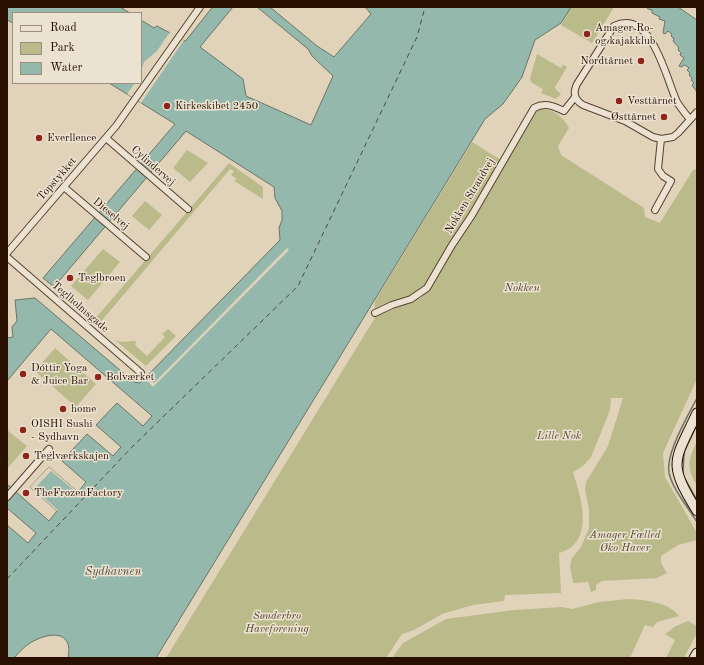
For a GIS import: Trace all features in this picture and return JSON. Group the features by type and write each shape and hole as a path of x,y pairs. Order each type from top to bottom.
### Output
{"street":[{"name":"Topstykket","path":"7,252 106,138 200,7"},
{"path":"690,119 677,101 663,62 653,44 638,27 628,23 614,26 577,84 575,97 583,105 625,121 653,137 662,139 673,137 697,112"},
{"name":"Nokken Strandvej","path":"375,313 392,304 411,299 427,288 534,108 547,104 564,111 575,97"},
{"name":"Cylindervej","path":"106,138 188,209"},
{"path":"655,210 671,181 663,176 658,169 662,139"},
{"name":"Dieselvej","path":"64,187 146,257"},
{"name":"Teglholmsgade","path":"7,257 141,373"},
{"path":"697,413 679,450 676,467 681,485 697,510"},
{"path":"7,497 49,449"},
{"path":"694,658 697,652"}],"green space":[{"name":"Amager Ro- og kajakklub","path":"571,7 614,7 592,43 561,25"},
{"path":"537,54 561,68 563,65 567,67 555,87 561,94 556,99 541,93 543,89 532,83 530,79"},
{"path":"542,109 551,111 558,115 569,128 558,146 561,155 644,208 645,217 660,223 693,170 697,169 697,379 663,453 665,477 697,533 697,540 678,545 661,556 661,563 667,573 657,578 602,581 596,585 596,590 591,592 588,582 573,583 570,566 572,558 581,547 589,528 589,509 585,490 586,482 608,446 623,398 611,398 610,410 591,457 583,466 573,472 582,506 582,530 578,540 571,548 559,553 561,593 505,595 504,601 473,605 442,614 414,630 402,634 386,658 166,658 376,316 421,298 433,284 537,111"},
{"path":"472,142 501,160 424,287 414,294 382,305 374,310 375,301"},
{"path":"187,150 208,163 190,182 173,168"},
{"path":"229,163 263,187 263,199 234,181 237,179 231,175 234,171 230,169 98,325 94,320"},
{"path":"145,201 162,215 149,230 132,216"},
{"path":"103,249 120,262 88,300 71,286"},
{"path":"168,329 176,336 146,366 115,340 121,342 135,341 135,345 147,356 165,337 162,334"},
{"path":"55,348 96,384 76,407 35,371"},
{"path":"7,430 27,446 7,469"},
{"path":"697,441 697,486 691,474 690,459"},
{"path":"629,599 649,601 663,605 675,611 679,616 657,622 653,627 645,625 630,658 392,658 403,643 446,619 514,610 562,607 572,609 599,602"},
{"path":"688,621 697,626 697,633 684,658 666,658 675,640 665,634 676,626"}],"water":[{"path":"7,7 120,7 128,12 12,12 12,22 7,20"},
{"name":"Sydhavnen","path":"213,7 233,7 200,47 243,79 246,96 311,125 333,76 312,56 308,49 257,7 270,7 317,46 334,57 371,14 365,7 571,7 561,23 535,40 522,77 503,104 485,119 156,658 68,658 69,649 67,642 63,638 52,635 37,639 30,643 14,658 7,658 7,525 28,543 36,533 7,508 7,484 49,521 57,511 30,487 49,467 78,492 86,482 62,461 87,434 113,456 121,447 96,425 117,403 143,426 152,416 51,329 7,381 7,338 13,337 12,327 17,321 15,300 35,298 134,382 140,383 280,240 279,228 282,220 282,211 275,198 274,187 186,131 54,287 43,278 175,124 111,84 142,84 142,21 154,28 157,26 185,41"},
{"path":"648,7 678,7 697,20 697,92 692,85 694,83 689,75 690,73 687,70 689,68 685,65 681,67 679,66 684,58 680,55 681,53 678,50 679,48 673,41 674,39 671,36 672,34 668,31 665,34 663,33 665,21 659,19 660,17 652,13 652,10 648,9"}],"pier":[{"path":"170,32 184,40 141,103 127,94 134,84 142,84 142,68 144,62 157,51"},
{"path":"287,248 289,250 153,387 145,378 146,377 154,383"},
{"path":"49,467 78,492 76,494 75,491 51,471 34,489 58,510 57,511 30,487"}],"waterway":[{"path":"697,398 678,435 670,456 669,465 669,473 674,486 697,522"},
{"path":"683,473 684,452 697,425"},
{"path":"684,477 697,500"}],"ferry route":[{"path":"7,579 132,447 298,286 417,37 425,7"}],"place":[{"name":"Amager Ro- og kajakklub","path":"587,34"},
{"name":"Nordtårnet","path":"641,61"},
{"name":"Vesttårnet","path":"619,101"},
{"name":"Kirkeskibet 2450","path":"167,106"},
{"name":"Østtårnet","path":"664,117"},
{"name":"Everllence","path":"39,138"},
{"name":"Teglbroen","path":"70,278"},
{"name":"Dóttir Yoga & Juice Bar","path":"23,374"},
{"name":"Bolværket","path":"98,377"},
{"name":"home","path":"63,409"},
{"name":"OISHI Sushi - Sydhavn","path":"23,430"},
{"name":"Teglværkskajen","path":"26,456"},
{"name":"TheFrozenFactory","path":"26,493"}],"park label":[{"name":"Nokken","path":"522,288"},
{"name":"Lille Nok","path":"559,436"},
{"name":"Amager Fælled Øko Haver","path":"625,541"},
{"name":"Sønderbro Haveforening","path":"277,622"}]}
